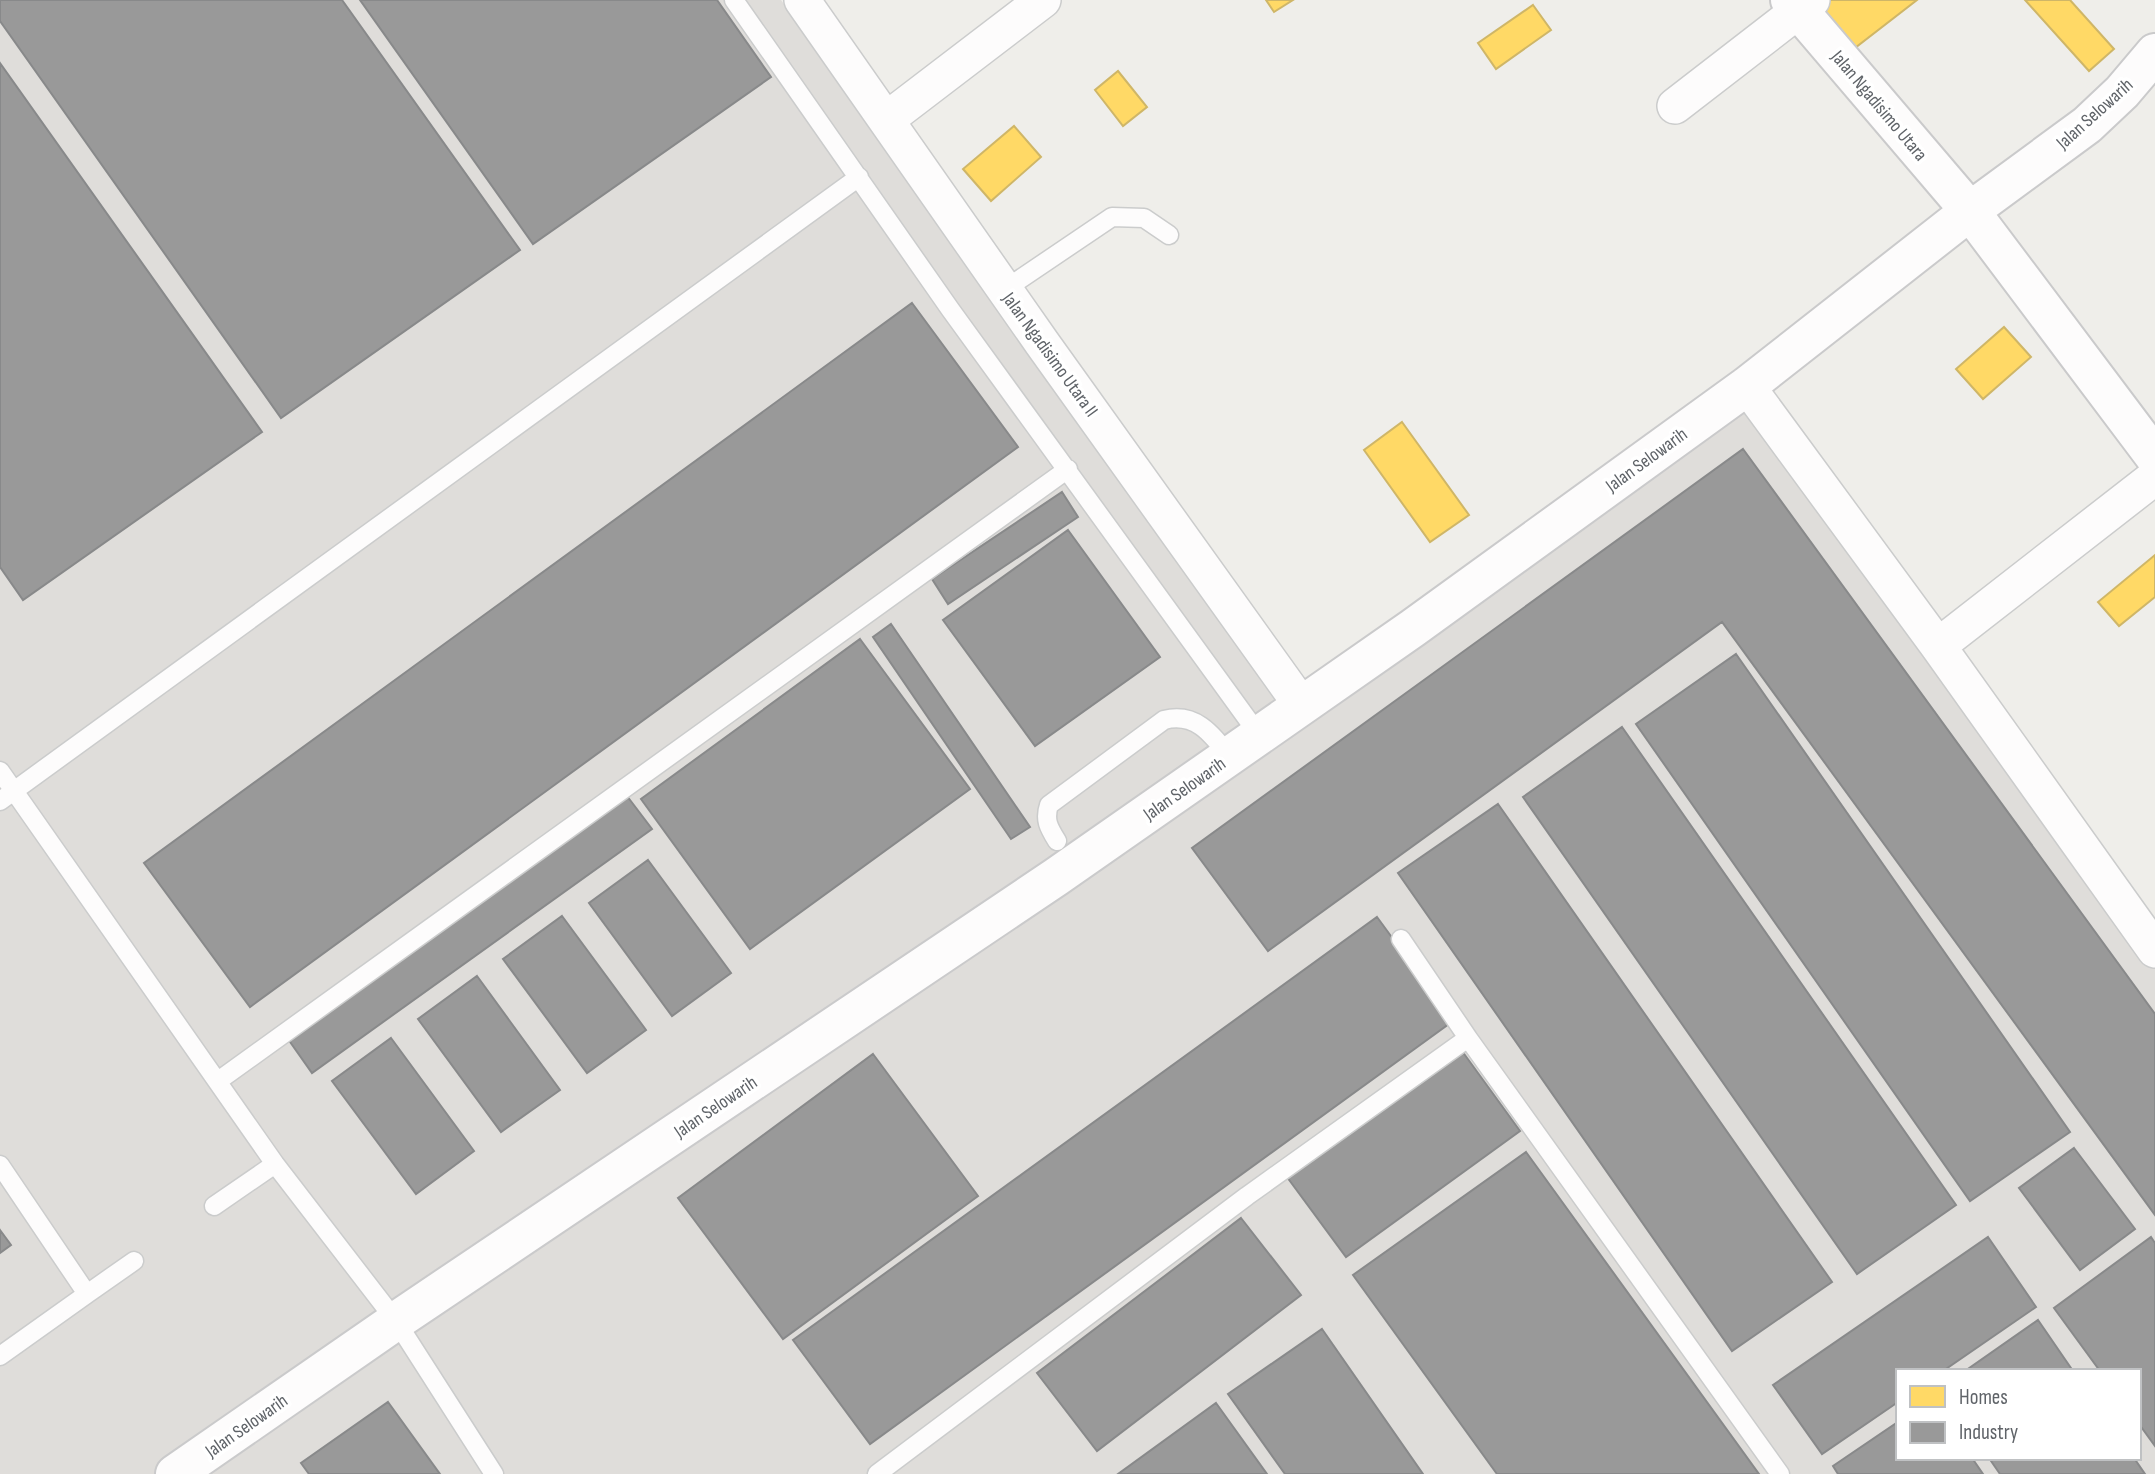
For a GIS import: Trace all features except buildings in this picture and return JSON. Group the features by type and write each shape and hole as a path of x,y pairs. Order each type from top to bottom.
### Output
{"main road":[{"name":"Jalan Ngadisimo Utara","path":"1800,3 1970,211 2155,457"},
{"name":"Jalan Selowarih","path":"175,1474 396,1321 1056,877 1302,706 1746,386 1970,211 2087,125 2122,92 2155,53"}],"street":[{"name":"Jalan Ngadisimo Utara II","path":"803,0 1004,290 1302,706"},
{"path":"886,120 1043,0"},
{"path":"1675,106 1800,3"},
{"path":"1746,386 1938,646 2155,950"},
{"path":"1938,646 2155,477"}],"lane":[{"path":"734,0 950,309 1068,469 1244,746"},
{"path":"6,796 859,177"},
{"path":"1004,290 1112,217 1144,218 1169,235"},
{"path":"218,1081 1068,469"},
{"path":"1057,841 1047,824 1049,805 1164,720 1178,716 1199,724 1213,737 1244,746"},
{"path":"0,771 6,796 218,1081 275,1164 396,1321 494,1474"},
{"path":"1401,939 1468,1038 1780,1474"},
{"path":"877,1474 1247,1196 1468,1038"},
{"path":"214,1206 275,1164"},
{"path":"0,1165 87,1294"},
{"path":"0,1356 134,1261"}],"shaded area":[{"path":"0,0 781,0 1294,726 1750,385 2155,952 2155,1474 0,1474"}]}
